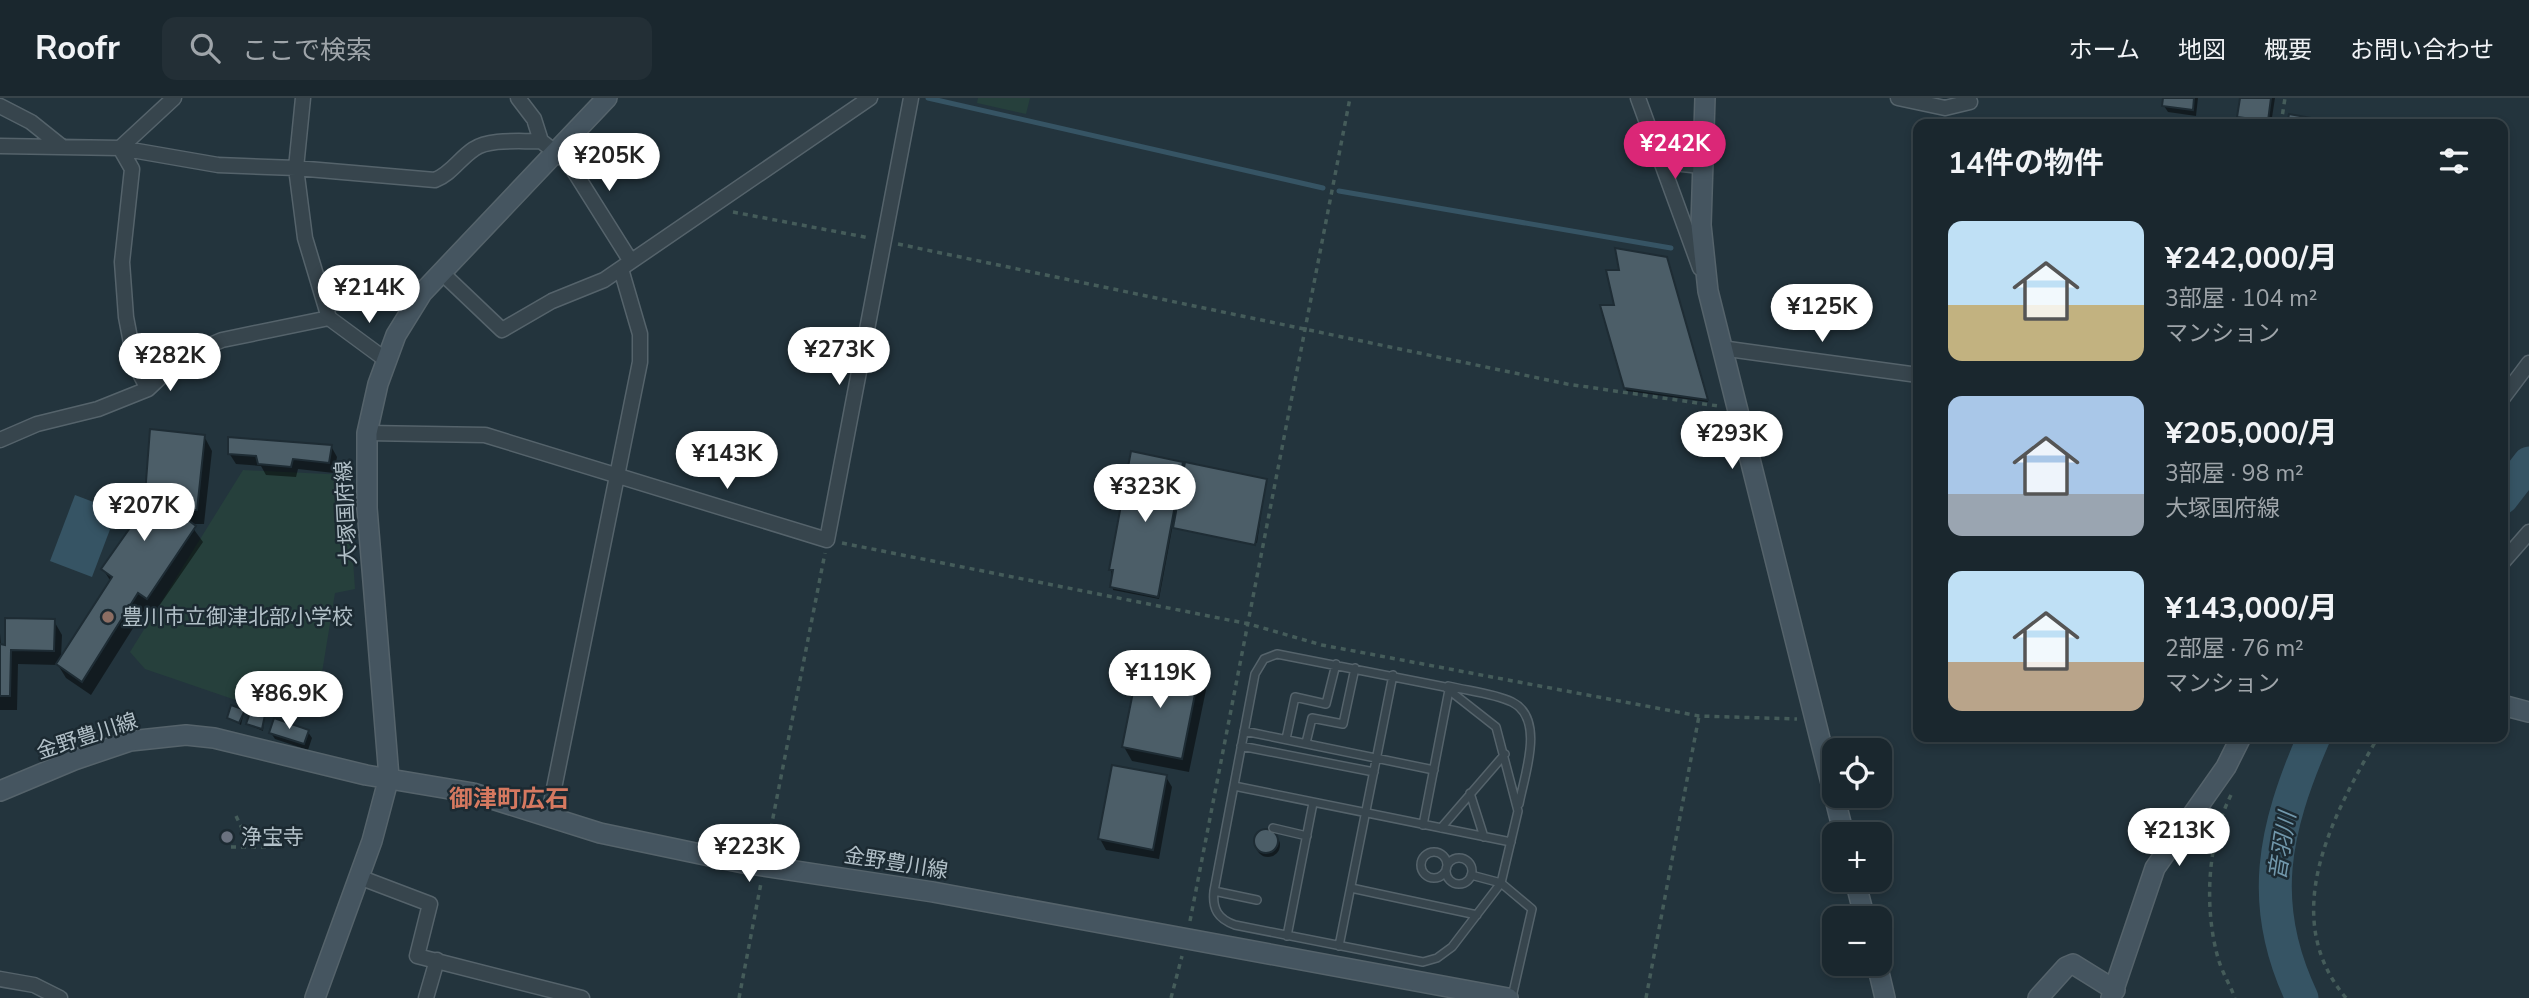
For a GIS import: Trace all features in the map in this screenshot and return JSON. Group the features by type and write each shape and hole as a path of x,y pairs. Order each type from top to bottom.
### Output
{"main road":[{"name":"大塚国府線","path":"315,998 359,877 386,796 389,777 370,554 367,433 386,360 408,313 441,272 549,145 607,98"},
{"path":"1705,98 1701,166 1702,225 1709,291 1841,822"},
{"path":"2508,707 2529,712"},
{"name":"金野豊川線","path":"0,791 121,744 186,735 214,738 366,775 483,795 600,833 764,866 933,892 1510,998"},
{"path":"2038,998 2066,967 2073,964 2113,994 2155,868 2226,767 2238,742"},
{"path":"1880,976 1885,998"}],"street":[{"path":"120,148 174,98"},
{"path":"303,98 296,168 305,238 329,318 386,360"},
{"path":"518,98 549,145 569,163 625,265 640,334 639,362 548,818"},
{"path":"441,272 502,330 552,301 604,280 713,208 870,98"},
{"path":"367,433 485,435 827,540 911,98"},
{"path":"1638,98 1709,291"},
{"path":"1898,98 1945,108 1970,102"},
{"path":"0,106 31,122 61,146"},
{"path":"0,146 120,148 218,165 296,168 435,180 443,177 475,148 484,145 549,145"},
{"path":"120,148 132,169 122,262 126,317 135,364 148,389"},
{"path":"1659,155 1682,164 1701,166"},
{"path":"0,440 37,424 98,409 148,389 182,357 222,340 329,318"},
{"path":"1721,348 1913,374"},
{"path":"2508,391 2529,363"},
{"path":"2508,556 2529,532"},
{"path":"359,877 429,904 417,956 582,998"},
{"path":"426,998 437,960"},
{"path":"0,979 34,985 60,998"}],"lane":[{"path":"1282,653 1336,664 1509,700 1524,712 1531,727 1518,811 1501,883 1446,954 1430,961 1287,936 1225,921 1214,906 1214,891 1255,674 1265,659 1282,653"},
{"path":"1286,739 1295,697 1326,704 1336,664"},
{"path":"1306,743 1312,718 1343,724 1355,668"},
{"path":"1339,946 1394,675"},
{"path":"1437,684 1449,690 1496,727 1518,811"},
{"path":"1423,825 1449,690"},
{"path":"1244,731 1433,770"},
{"path":"1241,746 1374,772"},
{"path":"1441,828 1505,754"},
{"path":"1234,786 1511,842"},
{"path":"1470,793 1484,837"},
{"path":"1287,936 1314,803"},
{"path":"1273,828 1307,836"},
{"path":"1461,859 1470,866 1471,875 1464,883 1457,884 1448,879 1446,869 1451,861 1461,859"},
{"path":"1471,875 1501,883 1532,909 1510,998"},
{"path":"1351,888 1477,915"},
{"path":"1214,891 1257,900"}],"path":[{"path":"1171,998 1186,938 1249,624 1350,98"},
{"path":"2282,119 2285,98"},
{"path":"713,208 885,241 1567,384 1737,409"},
{"path":"739,998 827,540 1249,624 1322,645 1699,716 1745,719 1814,718"},
{"path":"1646,998 1699,716"},
{"path":"2347,998 2328,976 2313,922 2318,862 2350,785 2375,742"},
{"path":"2235,787 2222,812 2208,887 2218,958 2235,998"},
{"path":"236,816 251,847"},
{"path":"231,847 274,848"}],"green space":[{"path":"978,98 1030,98 1026,114 977,103"},
{"path":"243,470 347,475 355,589 335,593 316,709 296,706 288,718 145,669 130,652"}],"water":[{"path":"75,495 117,511 92,577 50,561"}],"building":[{"path":"2163,98 2194,98 2193,110 2162,106"},
{"path":"2240,98 2271,98 2268,119 2237,117"},
{"path":"2289,114 2316,119 2288,119"},
{"path":"1615,248 1667,257 1708,400 1624,388 1600,305 1614,305 1606,270 1619,270"},
{"path":"150,429 205,435 197,510 175,510 196,526 147,599 138,593 82,682 56,664 112,577 101,569 144,508"},
{"path":"228,437 332,445 329,463 293,459 291,467 258,464 256,456 228,454"},
{"path":"1131,451 1183,462 1158,597 1110,587 1113,570 1109,570"},
{"path":"1185,462 1267,479 1255,545 1173,528"},
{"path":"5,618 55,619 54,651 11,650 10,696 0,696 0,644 5,645"},
{"path":"1139,662 1199,674 1182,759 1122,747"},
{"path":"231,705 245,710 239,723 227,718"},
{"path":"251,710 265,715 262,729 246,724"},
{"path":"274,718 309,730 304,744 269,733"},
{"path":"1112,765 1167,775 1153,850 1098,839"},
{"path":"1266,829 1277,836 1278,841 1271,852 1266,853 1255,846 1254,841 1261,830"}],"waterway":[{"path":"928,98 1323,188"},
{"path":"1339,191 1671,248"},
{"name":"音羽川","path":"2508,490 2529,463"},
{"name":"音羽川","path":"2302,998 2288,964 2279,930 2275,898 2276,867 2289,803 2312,742"}],"place":[{"name":"豊川市立御津北部小学校","path":"108,617"},
{"name":"浄宝寺","path":"227,837"}],"district":[{"name":"御津町広石","path":"509,799"}]}
